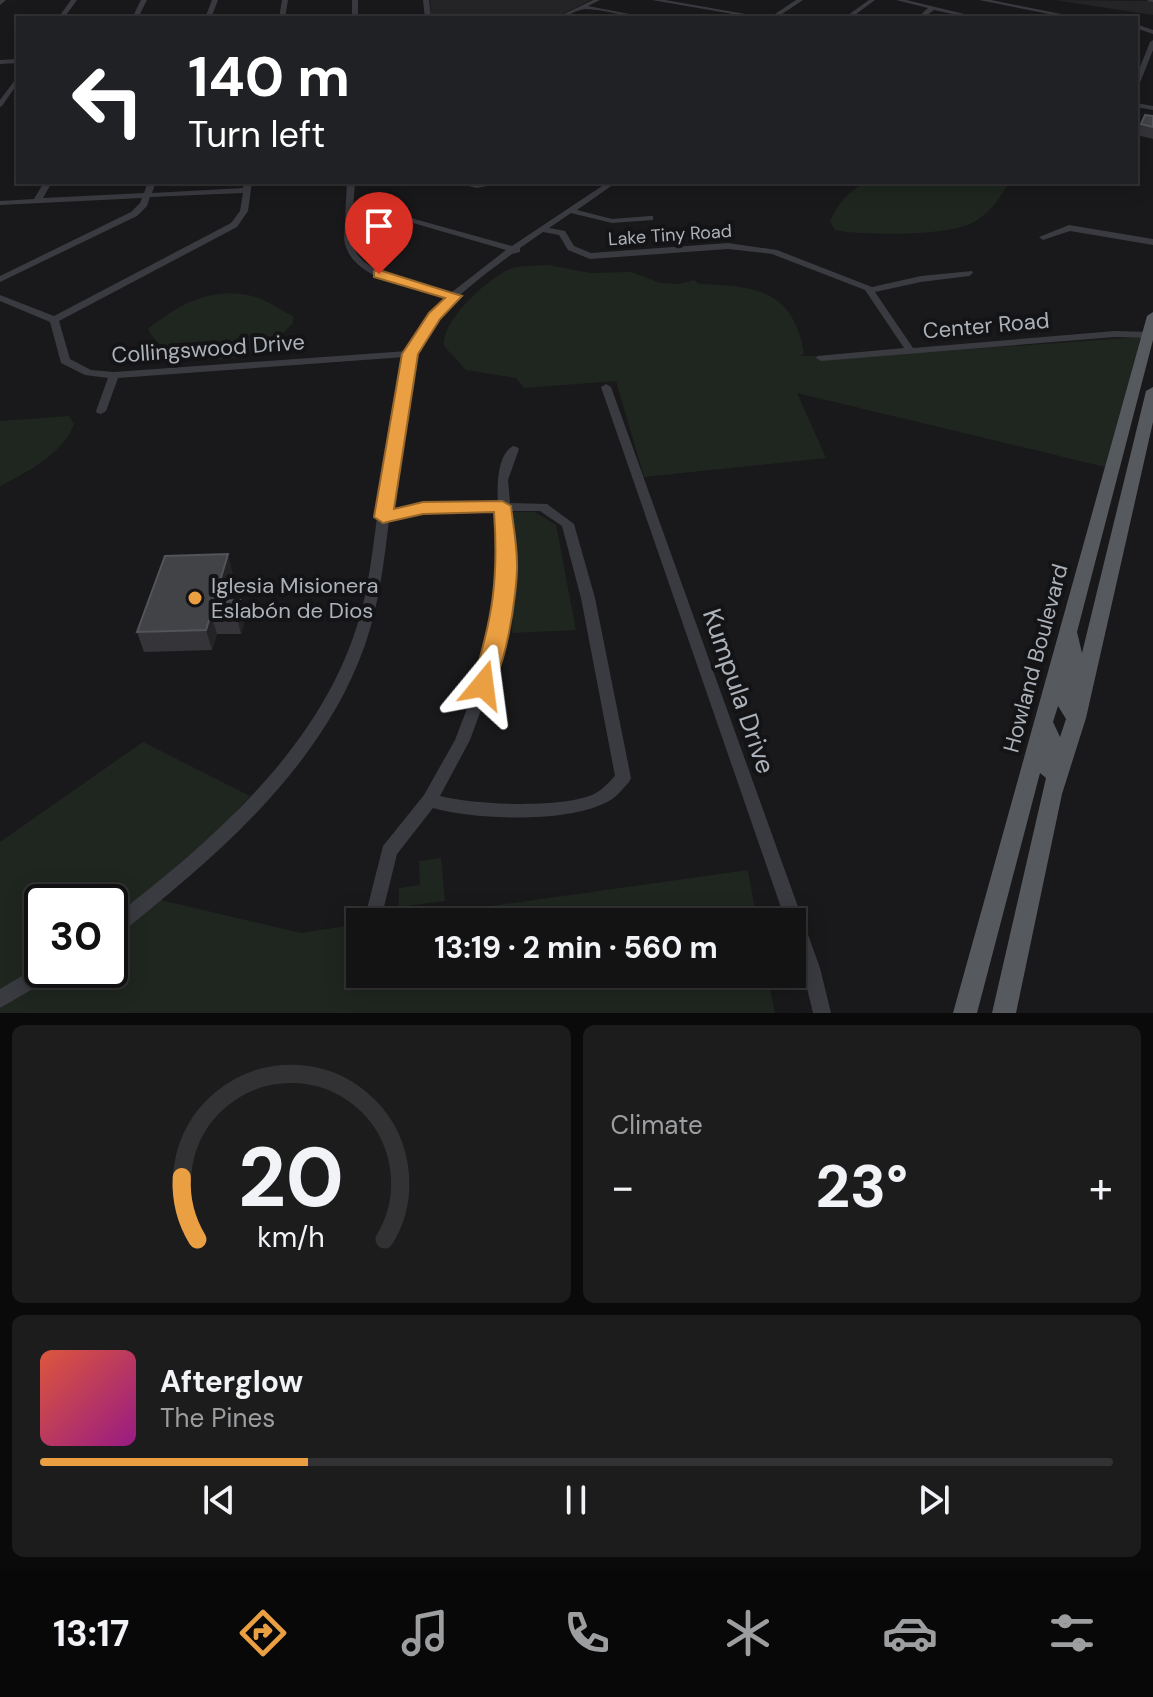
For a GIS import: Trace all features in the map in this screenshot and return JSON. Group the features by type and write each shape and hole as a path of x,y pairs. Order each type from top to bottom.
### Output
{"main road":[{"name":"Howland Boulevard","path":"965,1013 1151,329"},
{"path":"1004,1013 1045,823 1076,718 1153,391"},
{"path":"1068,632 1073,655 1064,700 1076,718"},
{"path":"1043,721 1054,747 1041,805 1045,823"}],"street":[{"path":"563,16 597,0"},
{"path":"655,0 757,16"},
{"path":"772,16 800,0"},
{"path":"850,16 872,0"},
{"path":"899,0 969,16"},
{"path":"982,0 1067,16"},
{"path":"582,7 635,16"},
{"path":"922,16 932,8"},
{"path":"1138,81 1152,44"},
{"path":"1138,65 1145,67"},
{"path":"0,105 16,81"},
{"path":"37,201 47,184"},
{"path":"0,279 114,227 134,214 151,184"},
{"path":"351,184 349,246 363,267 455,296"},
{"path":"466,184 490,184"},
{"path":"128,916 230,829 291,761 322,716 356,650 368,614 410,354 434,316 455,296 610,184"},
{"path":"0,203 247,186 244,211 234,225 54,320 0,298"},
{"path":"572,211 612,221 650,218"},
{"path":"350,213 389,214 517,250"},
{"path":"1043,237 1069,228 1153,242"},
{"name":"Lake Tiny Road","path":"545,230 562,233 571,248 590,256 728,246 755,247 870,290"},
{"path":"911,352 870,290 969,273"},
{"name":"Collingswood Drive","path":"54,320 65,361 89,373 114,375 410,354"},
{"name":"Center Road","path":"821,358 1151,329"},
{"path":"101,411 114,375"},
{"name":"Kumpula Drive","path":"606,387 811,968 822,1013"},
{"path":"376,908 389,851 430,800 462,740 502,622 508,564 502,480 513,449"},
{"path":"383,517 423,508 543,507 568,524 616,732 623,778 599,799 569,806 502,810 449,807 430,800"},
{"path":"0,999 24,985"}],"shaded area":[{"path":"430,0 591,0 559,16 431,16"},
{"path":"1055,0 1153,1 1153,15 1074,3"},
{"path":"864,184 1008,184 989,211 972,223 905,234 835,230 830,221 837,208"},
{"path":"548,265 590,273 631,272 661,283 679,284 694,280 699,284 754,290 781,304 799,332 804,353 801,356 815,356 818,360 1141,337 1105,467 797,393 826,458 644,477 616,381 524,388 516,378 466,370 444,346 445,336 458,313 490,281 510,269"},
{"path":"228,293 263,300 293,316 293,323 272,343 258,351 213,360 197,359 168,350 148,329 185,304"},
{"path":"69,416 74,424 62,444 43,461 0,486 0,421"},
{"path":"514,512 535,512 556,525 576,630 512,633 515,548 507,544 507,517"},
{"path":"143,742 250,796 223,826 128,908 128,884 24,884 24,977 0,991 0,842"},
{"path":"441,858 445,901 399,907 399,888 420,885 419,861"},
{"path":"748,870 755,908 477,908"},
{"path":"161,900 301,933 346,926 346,988 770,988 775,1013 0,1013 0,1008 33,988 128,988 128,927"}],"building":[{"path":"1145,115 1153,116 1153,127 1141,124"},
{"path":"228,554 214,601 240,600 236,614 211,614 206,630 137,632 165,556"}],"place":[{"name":"Iglesia Misionera Eslabón de Dios","path":"195,598"}],"route":[{"path":"379,274 455,296 434,316 410,354 383,517 423,508 502,506 508,564 502,622 483,685"}]}
